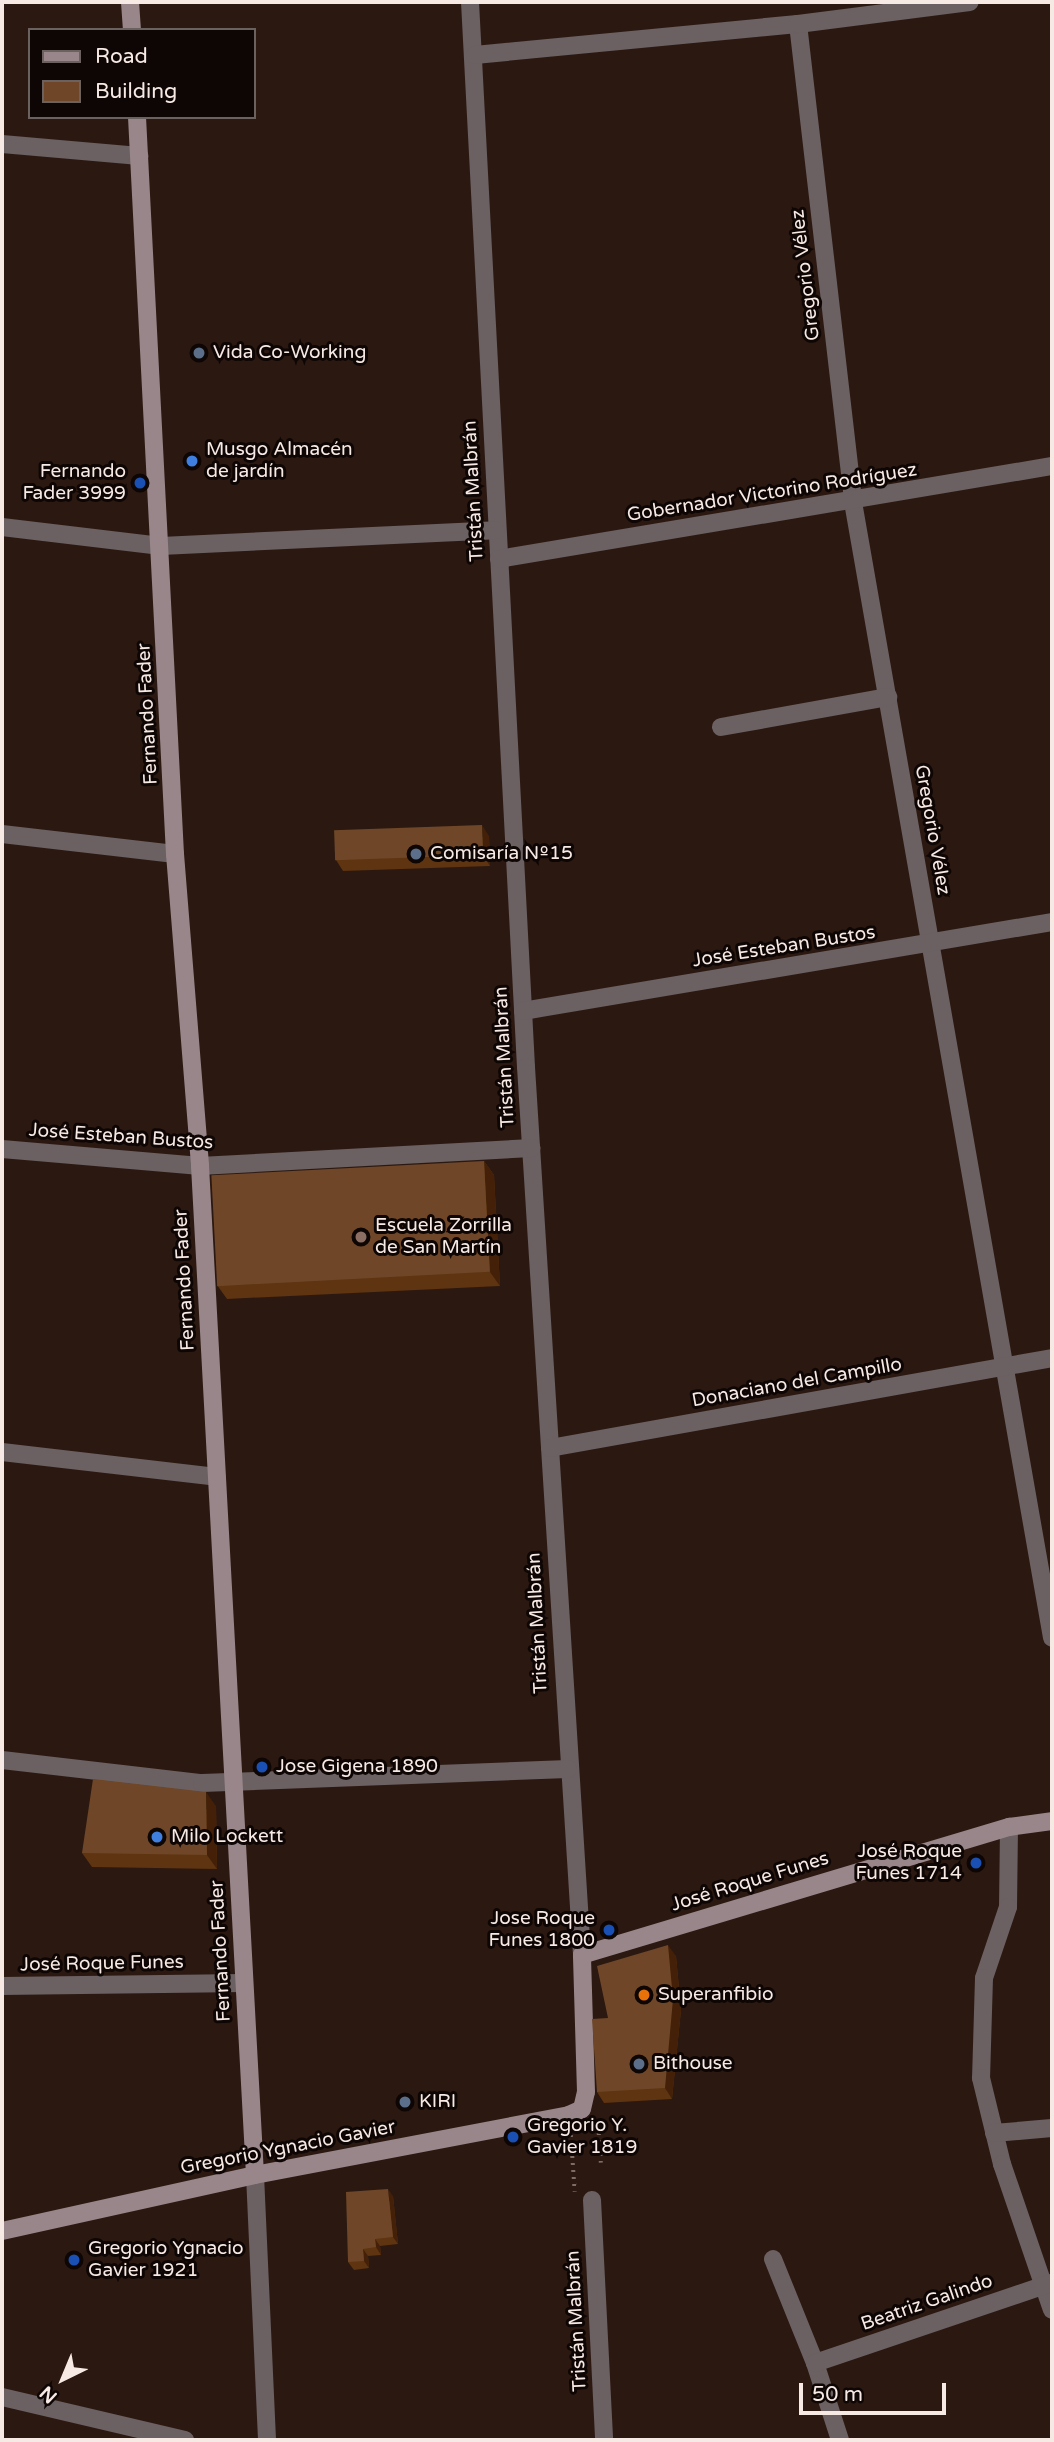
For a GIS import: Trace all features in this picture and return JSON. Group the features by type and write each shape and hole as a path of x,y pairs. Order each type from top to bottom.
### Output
{"main road":[{"path":"131,2 132,28"},
{"name":"Fernando Fader","path":"137,119 175,854 200,1166 255,2175"},
{"name":"José Roque Funes","path":"582,1955 1009,1827 1052,1821"},
{"name":"Tristán Malbrán","path":"582,1955 586,2092 582,2109"},
{"name":"Gregorio Ygnacio Gavier","path":"2,2231 255,2175 582,2109"}],"street":[{"name":"Tristán Malbrán","path":"470,2 475,55 496,530 523,1011 568,1769 582,1955"},
{"path":"475,55 798,24 970,2"},
{"name":"Gregorio Vélez","path":"798,24 853,502 1007,1366 1052,1639"},
{"path":"2,144 139,156"},
{"name":"Gobernador Victorino Rodríguez","path":"499,559 853,502 1052,466"},
{"path":"2,527 161,546 496,530"},
{"path":"721,727 888,698"},
{"path":"2,834 175,854"},
{"name":"José Esteban Bustos","path":"523,1011 1052,922"},
{"name":"José Esteban Bustos","path":"2,1149 200,1166 532,1148"},
{"name":"Donaciano del Campillo","path":"550,1448 1052,1358"},
{"path":"2,1452 217,1477"},
{"path":"2,1760 232,1783 568,1769"},
{"path":"1009,1827 1008,1908 984,1978 979,2035 981,2078 994,2133 1048,2284 1052,2310"},
{"name":"José Roque Funes","path":"2,1986 244,1983"},
{"path":"994,2133 1052,2128"},
{"name":"Fernando Fader","path":"255,2175 267,2440"},
{"name":"Tristán Malbrán","path":"584,2200 604,2440"},
{"path":"773,2259 815,2363 839,2440"},
{"name":"Beatriz Galindo","path":"815,2363 1048,2284"},
{"path":"2,2397 186,2440"}],"path":[{"path":"600,2133 601,2163"},
{"path":"571,2135 584,2200"}],"building":[{"path":"482,825 483,855 335,860 334,830"},
{"name":"Escuela Zorrilla de San Martín","path":"484,1161 490,1272 217,1286 211,1175"},
{"name":"Milo Lockett","path":"93,1779 206,1792 207,1855 82,1853"},
{"path":"668,1945 673,1999 665,2088 597,2092 592,2019 608,2018 597,1966"},
{"path":"388,2189 393,2237 375,2239 376,2247 363,2249 364,2261 348,2262 346,2192"}],"place":[{"name":"Vida Co-Working","path":"199,353"},
{"name":"Musgo Almacén de jardín","path":"192,461"},
{"name":"Fernando Fader 3999","path":"140,483"},
{"name":"Comisaría Nº15","path":"416,854"},
{"name":"Escuela Zorrilla de San Martín","path":"361,1237"},
{"name":"Jose Gigena 1890","path":"262,1767"},
{"name":"Milo Lockett","path":"157,1837"},
{"name":"José Roque Funes 1714","path":"976,1863"},
{"name":"Jose Roque Funes 1800","path":"609,1930"},
{"name":"Superanfibio","path":"644,1995"},
{"name":"Bithouse","path":"639,2064"},
{"name":"KIRI","path":"405,2102"},
{"name":"Gregorio Y. Gavier 1819","path":"513,2137"},
{"name":"Gregorio Ygnacio Gavier 1921","path":"74,2260"}]}
